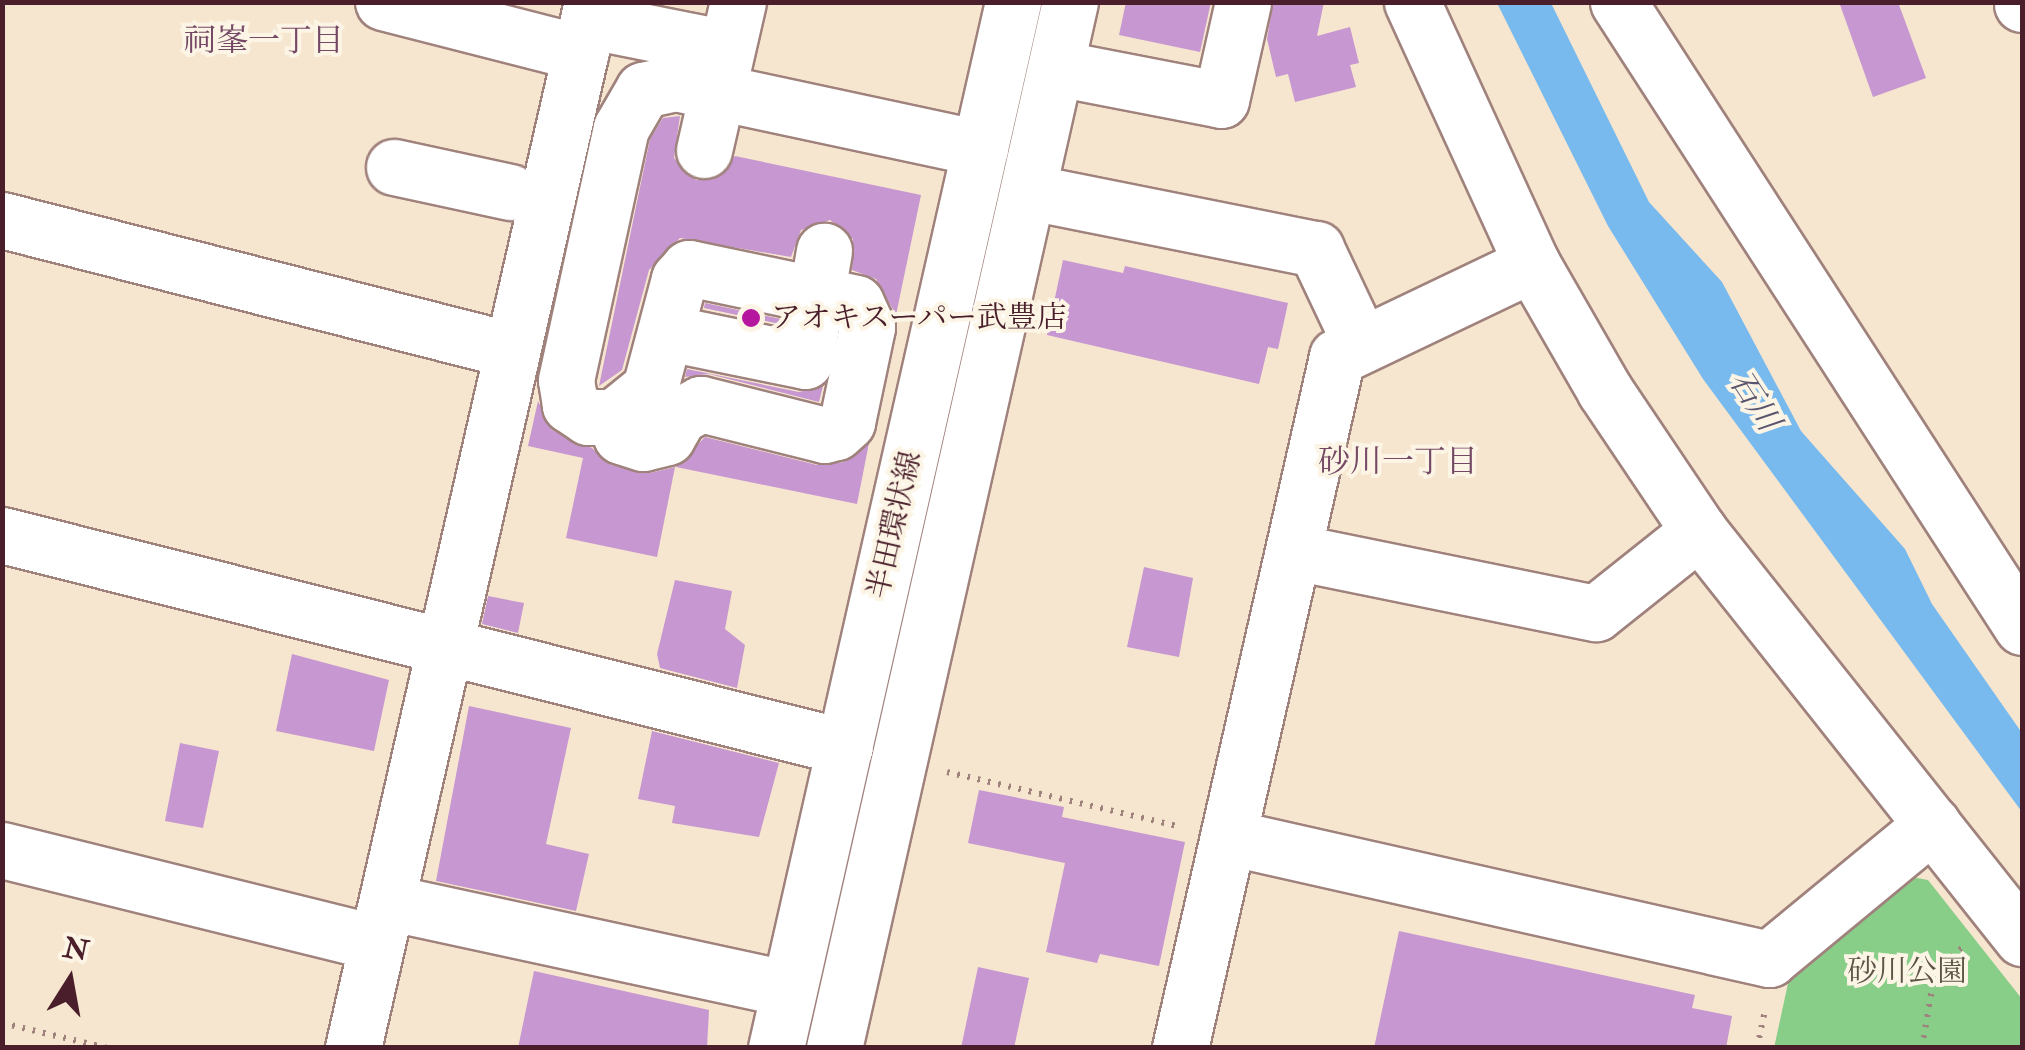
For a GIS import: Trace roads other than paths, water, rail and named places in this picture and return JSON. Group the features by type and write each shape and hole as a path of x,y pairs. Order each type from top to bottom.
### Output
{"street":[{"path":"383,2 581,36 727,47 980,148"},
{"name":"半田環状線","path":"776,1048 1013,2"},
{"name":"半田環状線","path":"834,1048 1070,2"},
{"path":"1056,68 1221,100 1244,2"},
{"path":"1412,2 1532,264 1605,391 1699,531 1933,824 1997,939"},
{"path":"1618,2 2022,627"},
{"path":"394,167 507,205 581,36"},
{"path":"353,1048 581,36"},
{"path":"704,150 727,47"},
{"path":"614,417 621,436 643,443 667,437 679,416 702,404 824,435 836,432 847,422 867,327 856,304 821,273 689,268 678,279 650,388 614,417 588,417 570,405 566,380 620,128 644,90 676,83 727,47"},
{"path":"1030,192 1316,249 1362,344"},
{"path":"2,220 511,350"},
{"path":"1180,1048 1337,357 1441,294 1532,264"},
{"path":"688,337 805,361 821,273"},
{"path":"1295,552 1596,613 1699,531"},
{"path":"2,535 444,650 845,747"},
{"path":"1228,837 1768,959 1933,824"},
{"path":"2,850 381,922 789,989"}],"water":[{"name":"石川","path":"1497,3 1551,3 1649,202 1722,282 1801,431 1905,549 1932,604 2022,733 2022,812 1703,379 1608,226"}],"place":[{"name":"アオキスーパー武豊店","path":"751,318"}],"district":[{"name":"祠峯一丁目","path":"264,41"},
{"name":"砂川一丁目","path":"1398,462"}],"park label":[{"name":"砂川公園","path":"1907,972"}]}
